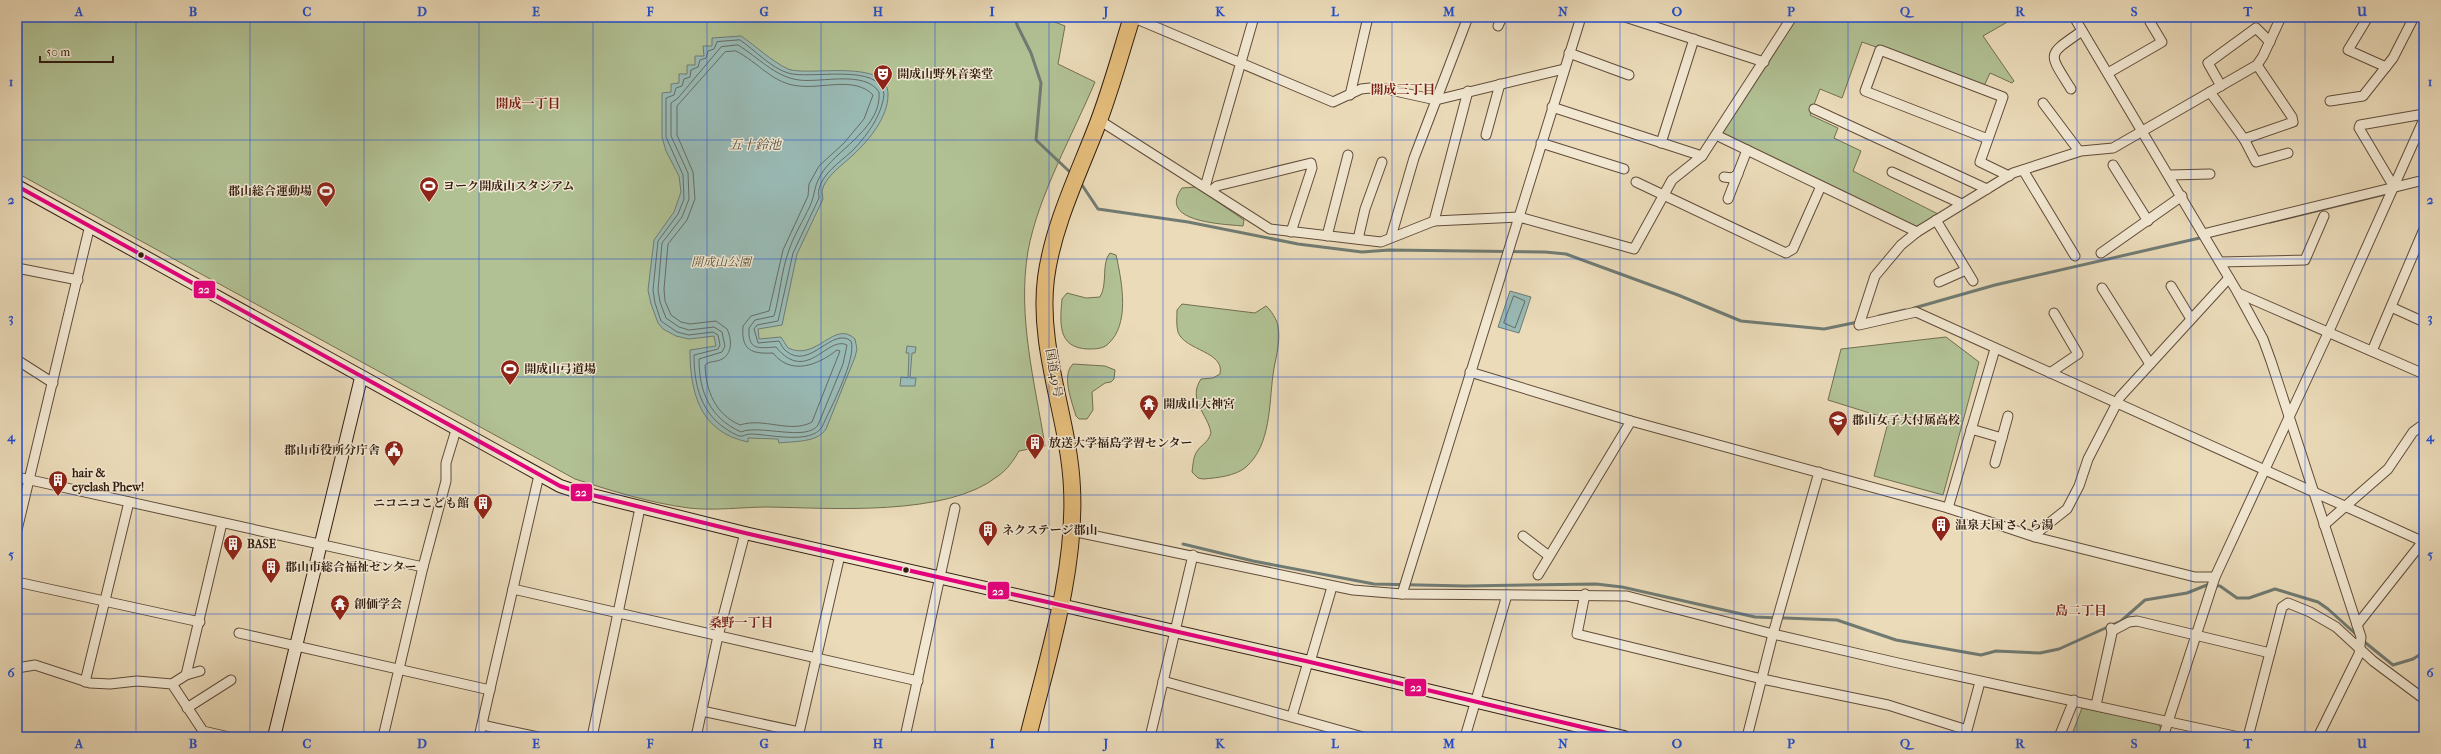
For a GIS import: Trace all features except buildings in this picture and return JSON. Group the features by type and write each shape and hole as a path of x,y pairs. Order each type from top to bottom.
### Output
{"highway":[{"name":"国道49号","path":"1028,737 1060,606 1072,531 1070,461 1045,317 1046,284 1057,230 1099,120 1132,17"}],"main road":[{"path":"17,186 90,225 361,378 539,475 572,490 640,508 941,579 1309,662 1624,737"},
{"path":"274,737 361,378"}],"street":[{"path":"1132,17 1333,102 1361,89 1386,89 1436,100 1468,91 1564,69"},
{"path":"1208,189 1254,17"},
{"path":"1350,94 1368,17"},
{"path":"1391,237 1414,158 1468,17"},
{"path":"1498,26 1502,17"},
{"path":"1402,594 1552,106 1581,17"},
{"path":"1625,17 1764,62"},
{"path":"1099,120 1270,229 1380,242 1434,221 1519,217 1634,250 1672,180 1702,156 1792,17"},
{"path":"2074,17 2144,131 2238,293 2262,339 2290,417 2361,637 2360,649 2318,737"},
{"path":"2281,17 2270,42 2257,65 2113,148 2078,152 2023,170 2009,176 1917,232 1901,245 1875,276 1859,325 1916,312 2264,471 2424,541 2357,624"},
{"path":"2368,17 2348,50 2386,67"},
{"path":"2330,101 2363,96 2386,67 2414,17"},
{"path":"2108,73 2162,42 2150,22"},
{"path":"2221,86 2208,63 2256,28 2270,42"},
{"path":"2071,89 2054,61 2053,55 2056,49 2082,31"},
{"path":"1661,143 1694,39"},
{"path":"1988,139 1865,90 1880,50 2003,97 1980,162 2009,176"},
{"path":"1569,53 1629,75"},
{"path":"2244,139 2293,122 2292,117 2257,65"},
{"path":"1486,135 1500,84"},
{"path":"1434,221 1468,91"},
{"path":"2210,92 2244,139 2256,162 2288,153"},
{"path":"2043,103 2078,152"},
{"path":"1552,106 1702,156"},
{"path":"1814,108 1987,189"},
{"path":"2394,187 2359,128 2360,125 2424,114"},
{"path":"2163,737 2215,577 2290,417 2424,119"},
{"path":"1716,134 1917,232"},
{"path":"1541,143 1624,169"},
{"path":"1728,199 1747,150"},
{"path":"1327,236 1348,155"},
{"path":"1358,239 1365,209 1382,162"},
{"path":"1208,189 1312,163 1312,168 1291,232"},
{"path":"2113,165 2148,221"},
{"path":"2023,170 2076,256"},
{"path":"1892,172 1962,204"},
{"path":"1724,177 1732,178 1738,174"},
{"path":"2169,175 2210,174"},
{"path":"2203,234 2424,180"},
{"path":"1636,182 1662,196 1786,253 1793,249 1821,186"},
{"path":"2101,253 2182,196"},
{"path":"2220,262 2305,260 2324,216"},
{"path":"1936,220 1973,281"},
{"path":"17,530 90,225"},
{"path":"2372,351 2422,241 2424,228"},
{"path":"17,268 78,280"},
{"path":"1939,282 1966,270"},
{"path":"2035,537 2038,532 2067,509 2079,486 2088,459 2117,403 2150,364 2229,278"},
{"path":"2171,286 2191,320"},
{"path":"2102,288 2150,364"},
{"path":"2238,293 2329,331 2424,374"},
{"path":"2391,307 2424,322"},
{"path":"2050,373 2078,354 2054,313"},
{"path":"1948,508 1995,349"},
{"path":"17,360 53,383"},
{"path":"1470,372 1631,421 1948,508 2035,537 2195,577 2215,577"},
{"path":"1995,463 2008,416"},
{"path":"1538,575 1631,421"},
{"path":"2324,525 2388,469 2413,432 2424,424"},
{"path":"1971,429 2002,438"},
{"path":"383,737 400,670 422,567 446,481 446,463 456,430"},
{"path":"1747,737 1773,634 1819,472"},
{"path":"479,737 539,475"},
{"path":"17,477 422,567"},
{"path":"85,682 129,502"},
{"path":"592,737 640,508"},
{"path":"905,737 941,579 955,508"},
{"path":"186,675 200,622 222,523"},
{"path":"1072,531 1193,555 1332,587 1402,594 1585,594 1627,596 1773,634 1980,682 2074,700 2239,737"},
{"path":"696,737 718,636 746,533"},
{"path":"1523,536 1549,556"},
{"path":"702,711 799,735 840,555"},
{"path":"1150,737 1193,555"},
{"path":"17,582 200,622"},
{"path":"1292,716 1332,587"},
{"path":"514,589 918,681"},
{"path":"1585,594 1577,634 1762,679 1888,705 1967,730 1980,682"},
{"path":"1465,737 1474,702 1507,595"},
{"path":"2248,737 2282,607 2288,603 2310,612 2336,627 2373,661 2424,699"},
{"path":"2096,705 2111,629 2129,622 2137,621 2189,632 2196,636 2270,653"},
{"path":"239,633 490,690"},
{"path":"17,668 35,665 85,682 110,684 137,681 172,684 186,675 200,671"},
{"path":"187,708 231,680"},
{"path":"1163,681 1292,716 1362,737"},
{"path":"172,684 201,735 229,737"},
{"path":"2059,737 2074,700"},
{"path":"482,725 538,737"}],"green space":[{"name":"開成山公園","path":"17,17 1042,17 1065,26 1058,64 1095,82 1048,187 1033,230 1028,251 1025,275 1026,325 1032,374 1045,446 1019,451 1004,471 976,489 949,498 919,504 888,507 689,508 646,500 575,479 17,173"},
{"path":"1797,17 2016,17 1983,36 2014,81 2012,83 1990,73 1984,86 1878,45 1876,47 1862,42 1842,98 1820,89 1810,115 1838,128 1834,138 1861,151 1853,171 1938,214 1915,228 1722,134 1722,130"},
{"path":"1196,187 1244,220 1243,226 1208,222 1195,219 1185,214 1178,208 1177,199 1182,188"},
{"path":"1110,253 1116,255 1121,280 1123,303 1119,326 1115,336 1104,347 1091,349 1078,348 1066,339 1063,332 1061,325 1062,299 1067,293 1086,298 1100,297 1104,286 1107,257"},
{"path":"1182,304 1255,313 1266,306 1272,313 1277,324 1279,332 1278,345 1264,436 1254,458 1246,467 1237,473 1203,479 1198,478 1192,472 1196,452 1211,433 1197,400 1197,387 1201,379 1213,378 1220,374 1220,366 1217,360 1188,343 1178,332 1177,310"},
{"path":"1946,337 1979,362 1943,495 1874,476 1889,419 1828,400 1841,349"},
{"path":"1073,364 1105,366 1115,370 1114,379 1111,382 1105,383 1092,392 1093,410 1087,419 1079,419 1076,416 1068,389 1068,375"},
{"path":"2082,708 2159,724 2161,729 2159,737 2071,737"}],"water":[{"name":"五十鈴池","path":"741,36 770,58 788,69 798,71 862,72 876,76 885,83 888,95 885,112 877,128 860,148 831,175 824,186 822,191 823,199 797,254 782,325 758,329 759,339 781,337 788,348 798,351 808,350 840,334 847,334 855,339 857,349 855,357 826,429 817,437 805,440 779,443 778,439 748,438 748,442 732,437 719,429 709,420 701,408 692,381 690,350 716,346 714,336 689,339 676,336 663,329 658,323 648,290 654,240 674,212 681,192 679,176 666,151 662,137 662,93 671,92 671,84 679,83 679,74 687,74 687,65 695,65 695,56 704,56 703,46 712,46 712,38"},
{"path":"1510,291 1531,297 1519,333 1498,327"},
{"path":"907,346 916,347 915,353 912,353 910,378 916,378 915,386 900,386 901,377 908,378 909,353 906,353"}],"waterway":[{"path":"1015,17 1017,25 1031,53 1041,83 1036,140 1072,174"},
{"path":"1080,182 1098,209 1188,222 1298,244 1362,252 1389,250 1545,252 1566,254 1678,295 1741,321 1824,329 1858,322"},
{"path":"2270,222 2385,194"},
{"path":"1914,308 1995,285 2204,237"},
{"path":"1879,316 1905,310"},
{"path":"1183,544 1253,561 1374,584 1465,586 1596,584 1622,587 1755,617 1837,620 1896,640 1981,655 1996,651 2040,653 2059,649 2121,621 2145,600 2187,593 2207,585 2220,586 2237,598 2249,598 2275,589 2318,602 2358,636"},
{"path":"2362,640 2393,665 2413,659 2424,652"}],"transit line":[{"name":"22","path":"17,186 560,486 745,533 1310,662 1624,737"}],"place":[{"name":"開成山野外音楽堂","path":"883,91"},
{"name":"ヨーク開成山スタジアム","path":"429,203"},
{"name":"郡山総合運動場","path":"326,208"},
{"name":"開成山弓道場","path":"510,386"},
{"name":"開成山大神宮","path":"1149,421"},
{"name":"郡山女子大付属高校","path":"1838,437"},
{"name":"放送大学福島学習センター","path":"1035,460"},
{"name":"郡山市役所分庁舎","path":"394,467"},
{"name":"hair & eyelash Phew!","path":"58,497"},
{"name":"ニコニコこども館","path":"483,520"},
{"name":"温泉天国 さくら湯","path":"1941,542"},
{"name":"ネクステージ郡山","path":"988,547"},
{"name":"BASE","path":"233,561"},
{"name":"郡山市総合福祉センター","path":"271,584"},
{"name":"創価学会","path":"340,621"}],"district":[{"name":"開成三丁目","path":"1403,89"},
{"name":"開成一丁目","path":"528,103"},
{"name":"島二丁目","path":"2081,610"},
{"name":"桑野一丁目","path":"741,622"}]}
